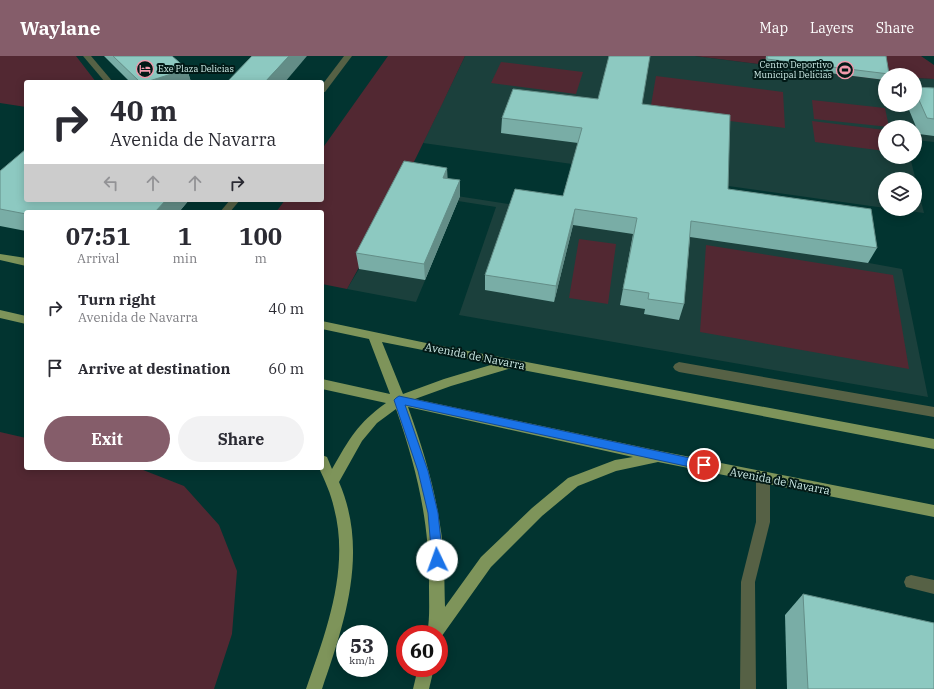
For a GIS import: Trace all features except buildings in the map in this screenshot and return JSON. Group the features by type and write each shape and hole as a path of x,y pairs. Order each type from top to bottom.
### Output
{"main road":[{"path":"0,257 24,262"},
{"path":"0,314 24,320"},
{"name":"Avenida de Navarra","path":"324,325 513,364 934,444"},
{"path":"374,336 399,400 423,471 433,513 437,547 435,625"},
{"path":"332,482 357,437 374,419 399,400 448,382 513,364"},
{"name":"Avenida de Navarra","path":"324,384 660,456 934,511"},
{"path":"441,625 486,562 537,512 572,482 615,466 660,456"},
{"path":"314,689 334,631 343,590 347,545 343,515 332,482 324,465"},
{"path":"421,689 424,677"}],"street":[{"path":"87,56 108,80"},
{"path":"324,87 348,56"},
{"path":"679,367 934,412"},
{"path":"748,689 748,582 763,522 763,477"},
{"path":"911,582 934,587"}],"shaded area":[{"path":"0,56 76,56 94,80 24,80 24,107 0,103"},
{"path":"388,56 465,56 423,144 347,289 324,284 324,210 278,210 284,202 324,202 324,146"},
{"path":"465,56 695,56 878,79 878,112 922,112 922,78 934,79 934,142 922,141 922,120 878,120 878,164 912,164 914,172 878,172 878,207 423,143"},
{"name":"Centro Deportivo Municipal Delicias","path":"695,56 921,56 934,65 934,79 922,78 922,68 878,68 878,79"},
{"path":"501,62 583,72 576,94 491,83"},
{"path":"656,76 783,92 785,128 650,111"},
{"path":"812,100 878,107 878,112 886,112 888,120 878,120 878,126 814,119"},
{"path":"812,121 878,129 878,150 815,142"},
{"path":"444,194 561,212 862,225 869,263 902,269 928,397 459,315 496,207 458,201 416,302 347,289 359,269"},
{"path":"579,239 616,244 608,304 569,298"},
{"path":"706,245 893,275 909,369 700,332"},
{"path":"0,432 24,438 24,470 143,470 184,486 219,525 237,571 232,634 214,689 0,689"}],"place":[{"name":"Exe Plaza Delicias","path":"145,69"},
{"name":"Centro Deportivo Municipal Delicias","path":"845,70"}],"route":[{"path":"437,560 433,513 423,471 399,400 704,465"}]}
